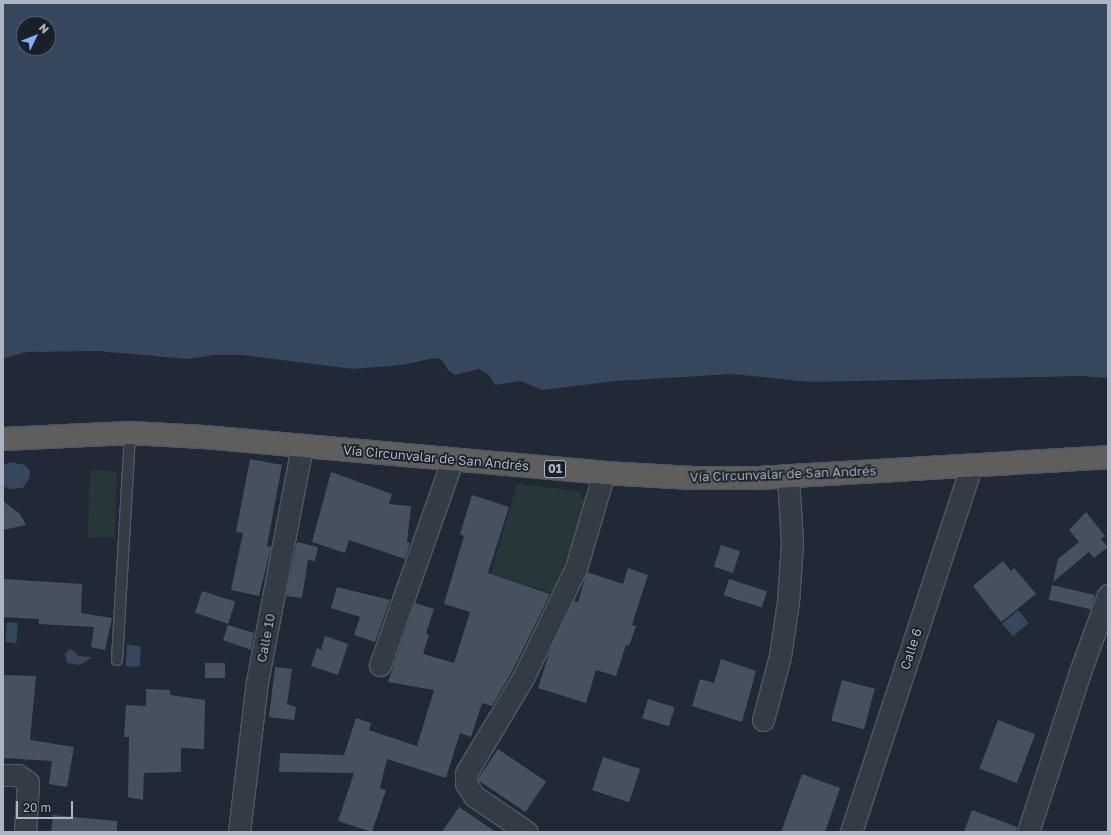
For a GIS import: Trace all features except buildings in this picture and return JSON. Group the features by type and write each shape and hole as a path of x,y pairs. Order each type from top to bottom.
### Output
{"highway":[{"name":"Vía Circunvalar de San Andrés","path":"3,439 130,433 302,446 604,473 693,478 788,476 1108,457"}],"street":[{"name":"Calle 10","path":"240,832 256,690 302,446"},
{"path":"380,665 452,460"},
{"name":"Calle 6","path":"851,832 971,466"},
{"path":"526,832 474,796 466,783 466,772 524,676 576,568 604,473"},
{"path":"763,720 780,656 788,602 792,543 788,476"},
{"path":"1028,832 1080,672 1108,595"},
{"path":"3,775 18,774 28,782 25,832"}],"lane":[{"path":"117,660 130,433"}],"shaded area":[{"path":"90,470 117,471 115,538 88,537"},
{"path":"517,484 578,491 586,502 586,509 553,593 491,574"}],"water":[{"path":"3,3 1108,3 1108,378 1081,376 810,382 732,374 616,381 542,390 521,381 495,385 489,375 479,369 455,375 449,371 442,360 435,358 402,365 353,369 242,355 215,355 187,359 98,351 28,352 3,358"},
{"path":"10,462 25,465 30,471 30,477 23,488 10,489 3,486 3,465"},
{"path":"1018,610 1029,623 1013,637 1002,623"},
{"path":"7,622 18,623 16,643 5,642"},
{"path":"127,645 141,646 140,667 126,666"},
{"path":"71,649 79,656 92,657 80,665 67,663 65,653"}]}
